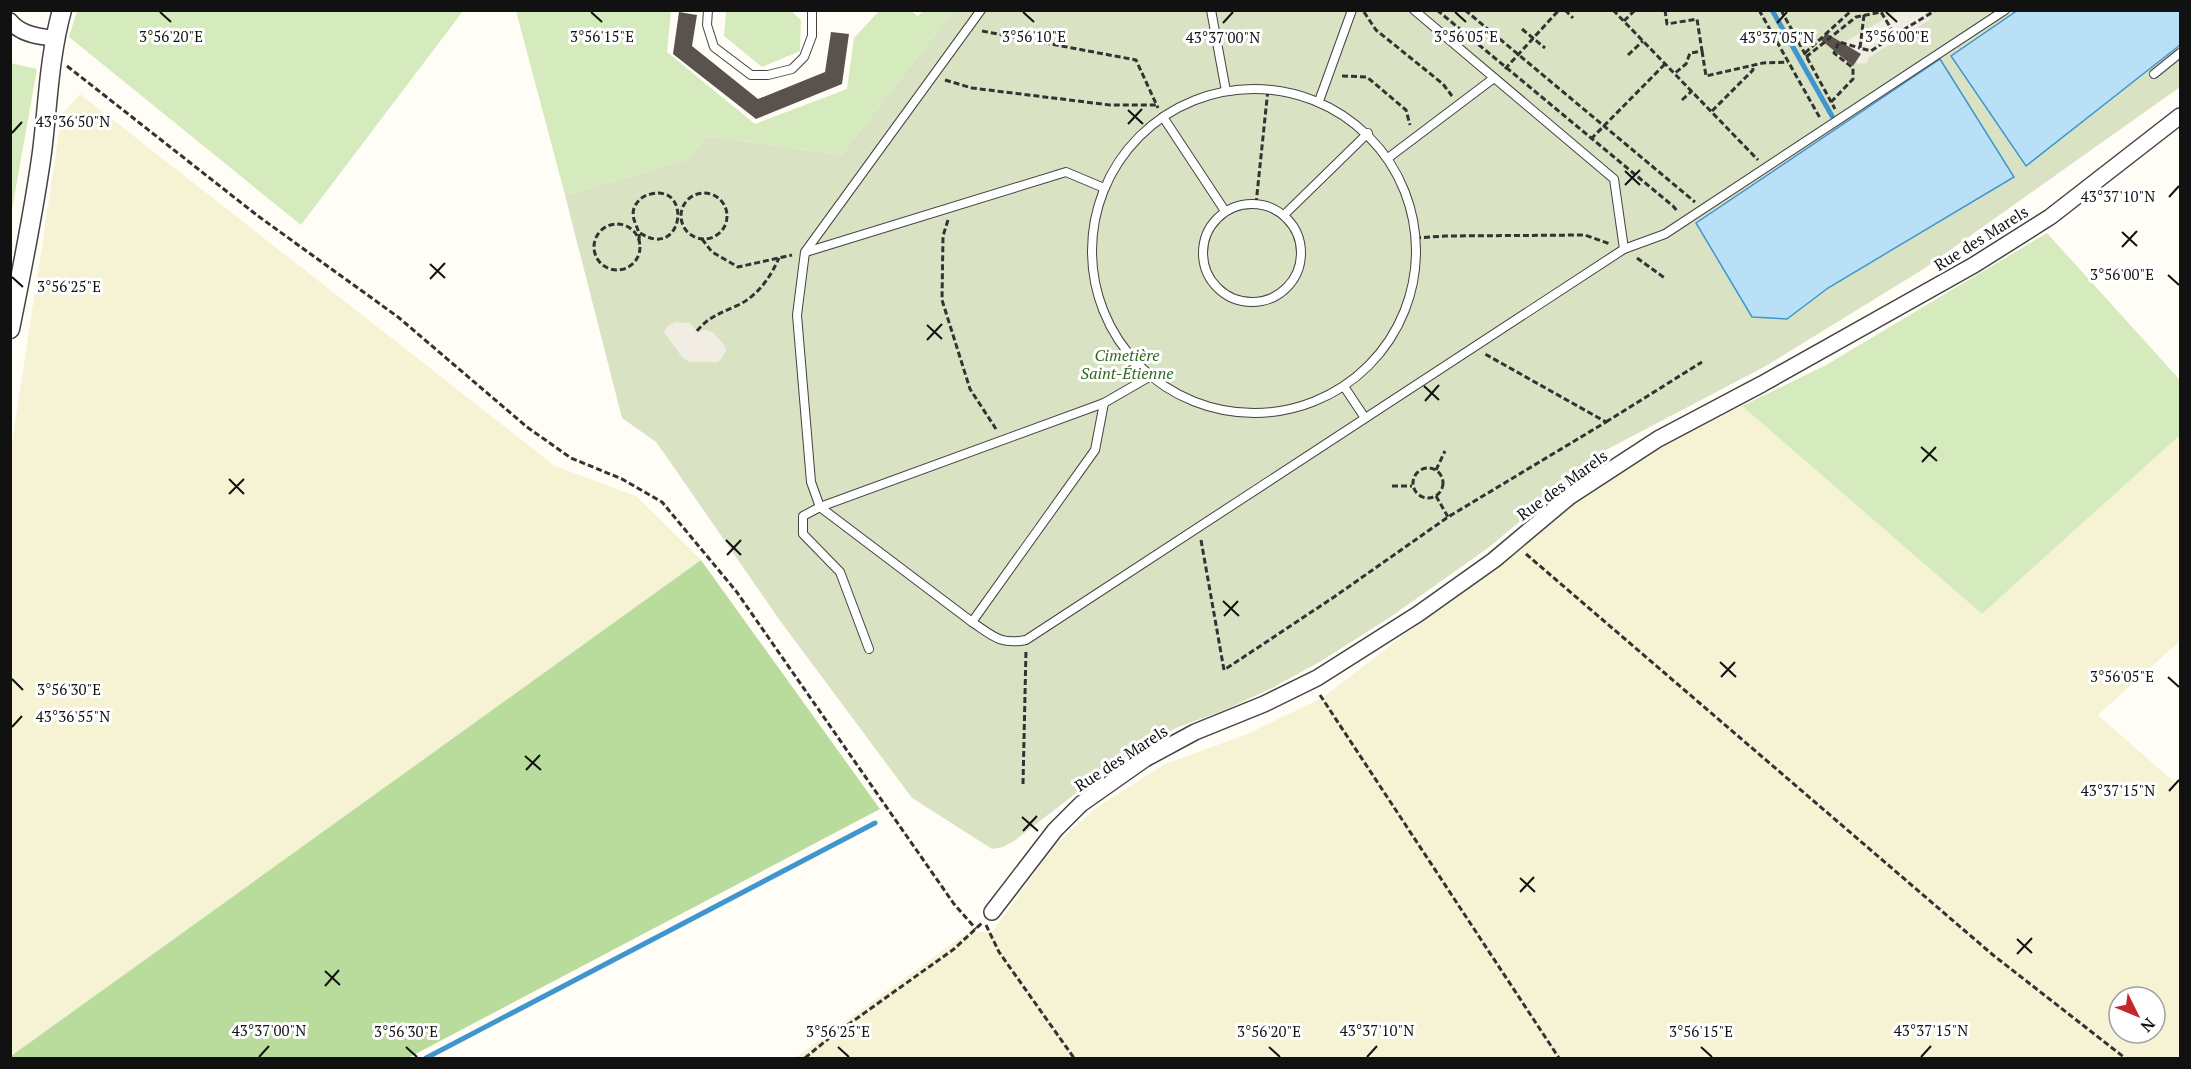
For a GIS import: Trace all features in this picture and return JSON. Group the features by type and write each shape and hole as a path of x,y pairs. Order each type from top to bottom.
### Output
{"street":[{"path":"10,329 42,152 54,38 62,10"},
{"path":"10,21 15,27 38,37 54,38"},
{"name":"Rue des Marels","path":"988,917 1055,830 1081,804 1145,759 1195,732 1264,704 1312,680 1418,614 1494,560 1569,497 1658,439 1762,384 1983,259 2049,217 2181,116"}],"lane":[{"path":"708,10 707,25 714,47 751,75 768,75 792,69 804,57 812,36 812,10"},
{"path":"981,10 805,252 797,315 811,482 820,507 972,622 994,637 1010,643 1026,640 1624,249 1665,234 2005,10"},
{"path":"1211,10 1226,91"},
{"path":"1319,101 1352,10"},
{"path":"1414,10 1614,179 1624,249"},
{"path":"2154,74 2181,53"},
{"path":"1388,158 1494,78"},
{"path":"1268,89 1319,101 1349,118 1368,133 1388,158 1411,204 1418,256 1408,307 1383,352 1345,387 1297,409 1245,415 1194,404 1149,377 1115,338 1095,290 1091,238 1104,188 1128,148 1163,117 1193,100 1226,91 1268,89"},
{"path":"1163,117 1225,211"},
{"path":"1284,215 1368,133"},
{"path":"805,252 1066,172 1104,188"},
{"path":"1245,204 1256,204 1276,209 1294,226 1299,238 1300,265 1295,278 1275,297 1248,302 1223,293 1213,283 1206,272 1203,245 1207,232 1225,211 1245,204"},
{"path":"869,649 840,572 803,534 803,516 820,507 1104,403 1149,377"},
{"path":"1345,387 1365,418"},
{"path":"972,622 1095,450 1104,403"}],"path":[{"path":"1363,10 1376,30 1443,84 1458,105"},
{"path":"1437,10 1673,206 1684,221"},
{"path":"1465,10 1703,209"},
{"path":"1494,78 1559,10"},
{"path":"1565,10 1573,18"},
{"path":"1614,10 1765,168"},
{"path":"1624,21 1635,10"},
{"path":"1665,10 1667,24 1697,19 1706,76 1752,65 1788,62"},
{"path":"1759,10 1826,128"},
{"path":"1781,10 1840,118"},
{"path":"1805,55 1852,10"},
{"path":"1832,102 1853,80 1853,68 1834,54 1839,42 1871,51 1936,10"},
{"path":"1805,55 1856,17 1864,15 1881,12 1895,35"},
{"path":"1860,48 1864,15"},
{"path":"968,28 1136,60 1163,117"},
{"path":"1522,29 1545,48"},
{"path":"1628,55 1643,41"},
{"path":"1675,73 1686,64 1690,53 1702,51"},
{"path":"51,62 69,66 258,216 398,317 527,427 571,458 622,479 662,502 736,591 954,904 976,929"},
{"path":"1591,139 1665,64"},
{"path":"1712,111 1753,70 1752,65"},
{"path":"1328,77 1354,75 1367,77 1406,110 1413,139"},
{"path":"933,77 983,90 1110,105 1157,105"},
{"path":"1256,204 1268,89"},
{"path":"1682,100 1692,91"},
{"path":"640,233 654,239 661,238 674,230 681,219 684,204 689,198 703,192 717,196 726,208 726,223 717,235 702,239"},
{"path":"639,240 630,228 616,224 602,229 597,235 594,250 601,264 615,270 630,266 639,254 640,233 633,219 633,211 641,198 648,194 662,194 669,197 678,209 678,223"},
{"path":"952,207 943,236 942,300 970,389 1003,440"},
{"path":"681,219 688,232 702,239 712,252 738,267 805,252"},
{"path":"1415,238 1585,235 1624,249 1666,279"},
{"path":"697,331 720,312 737,306 751,297 770,277 779,258"},
{"path":"1473,348 1606,422"},
{"path":"1199,527 1224,670 1448,517 1702,362"},
{"path":"1436,470 1445,451"},
{"path":"1426,468 1436,470 1443,483 1436,496 1426,499 1414,491 1412,486 1417,472 1426,468"},
{"path":"1392,486 1412,486"},
{"path":"1436,496 1448,517"},
{"path":"1514,544 1993,955 2125,1059"},
{"path":"1023,784 1026,640"},
{"path":"1312,680 1322,699 1559,1059"},
{"path":"805,1059 828,1039 954,950 988,917 999,952 1074,1059"}],"shaded area":[{"path":"1898,11 1925,11 1931,19 1868,58 1867,63 1858,64 1856,62 1860,54 1843,43"},
{"path":"80,94 555,466 636,496 701,560 11,1056 11,449 62,114"},
{"path":"675,322 690,323 697,331 713,332 724,345 726,351 722,358 718,362 689,362 682,357 664,332"},
{"path":"1742,406 1982,614 2180,435 2180,641 2098,715 2180,787 2180,1058 795,1058 968,932 992,932 1054,846 1096,808 1163,765 1247,734 1322,698 1512,552 1578,498 1666,444"}],"green space":[{"path":"77,10 463,11 301,225 69,37"},
{"path":"516,11 671,11 667,52 755,124 847,89 854,38 879,11 911,11 918,16 923,11 953,11 841,155 707,136 686,160 565,195"},
{"path":"726,11 791,11 801,20 800,51 762,67 724,36"},
{"name":"Cimetière Saint-Étienne","path":"953,11 2180,11 2180,87 1922,270 1764,367 1606,450 1488,548 1389,618 1323,660 1272,688 1227,709 1176,728 1148,743 1101,774 1014,841 1003,847 992,849 912,798 781,622 656,442 622,418 565,195 686,160 707,136 841,155"},
{"path":"10,63 37,69 11,215"},
{"path":"2047,233 2180,380 2180,435 1982,614 1742,406 1826,365"},
{"path":"701,560 880,809 408,1058 11,1058 11,1056"}],"water":[{"path":"2018,10 2180,11 2180,45 2026,166 1951,56"},
{"path":"1940,59 2014,177 1828,288 1787,319 1752,317 1696,223"}],"building":[{"path":"679,12 697,15 692,46 758,99 825,72 831,32 849,34 842,84 756,119 673,54"},
{"path":"1826,33 1861,54 1853,66 1821,40"}],"waterway":[{"path":"1772,10 1832,116"},
{"path":"426,1058 875,823"}]}
